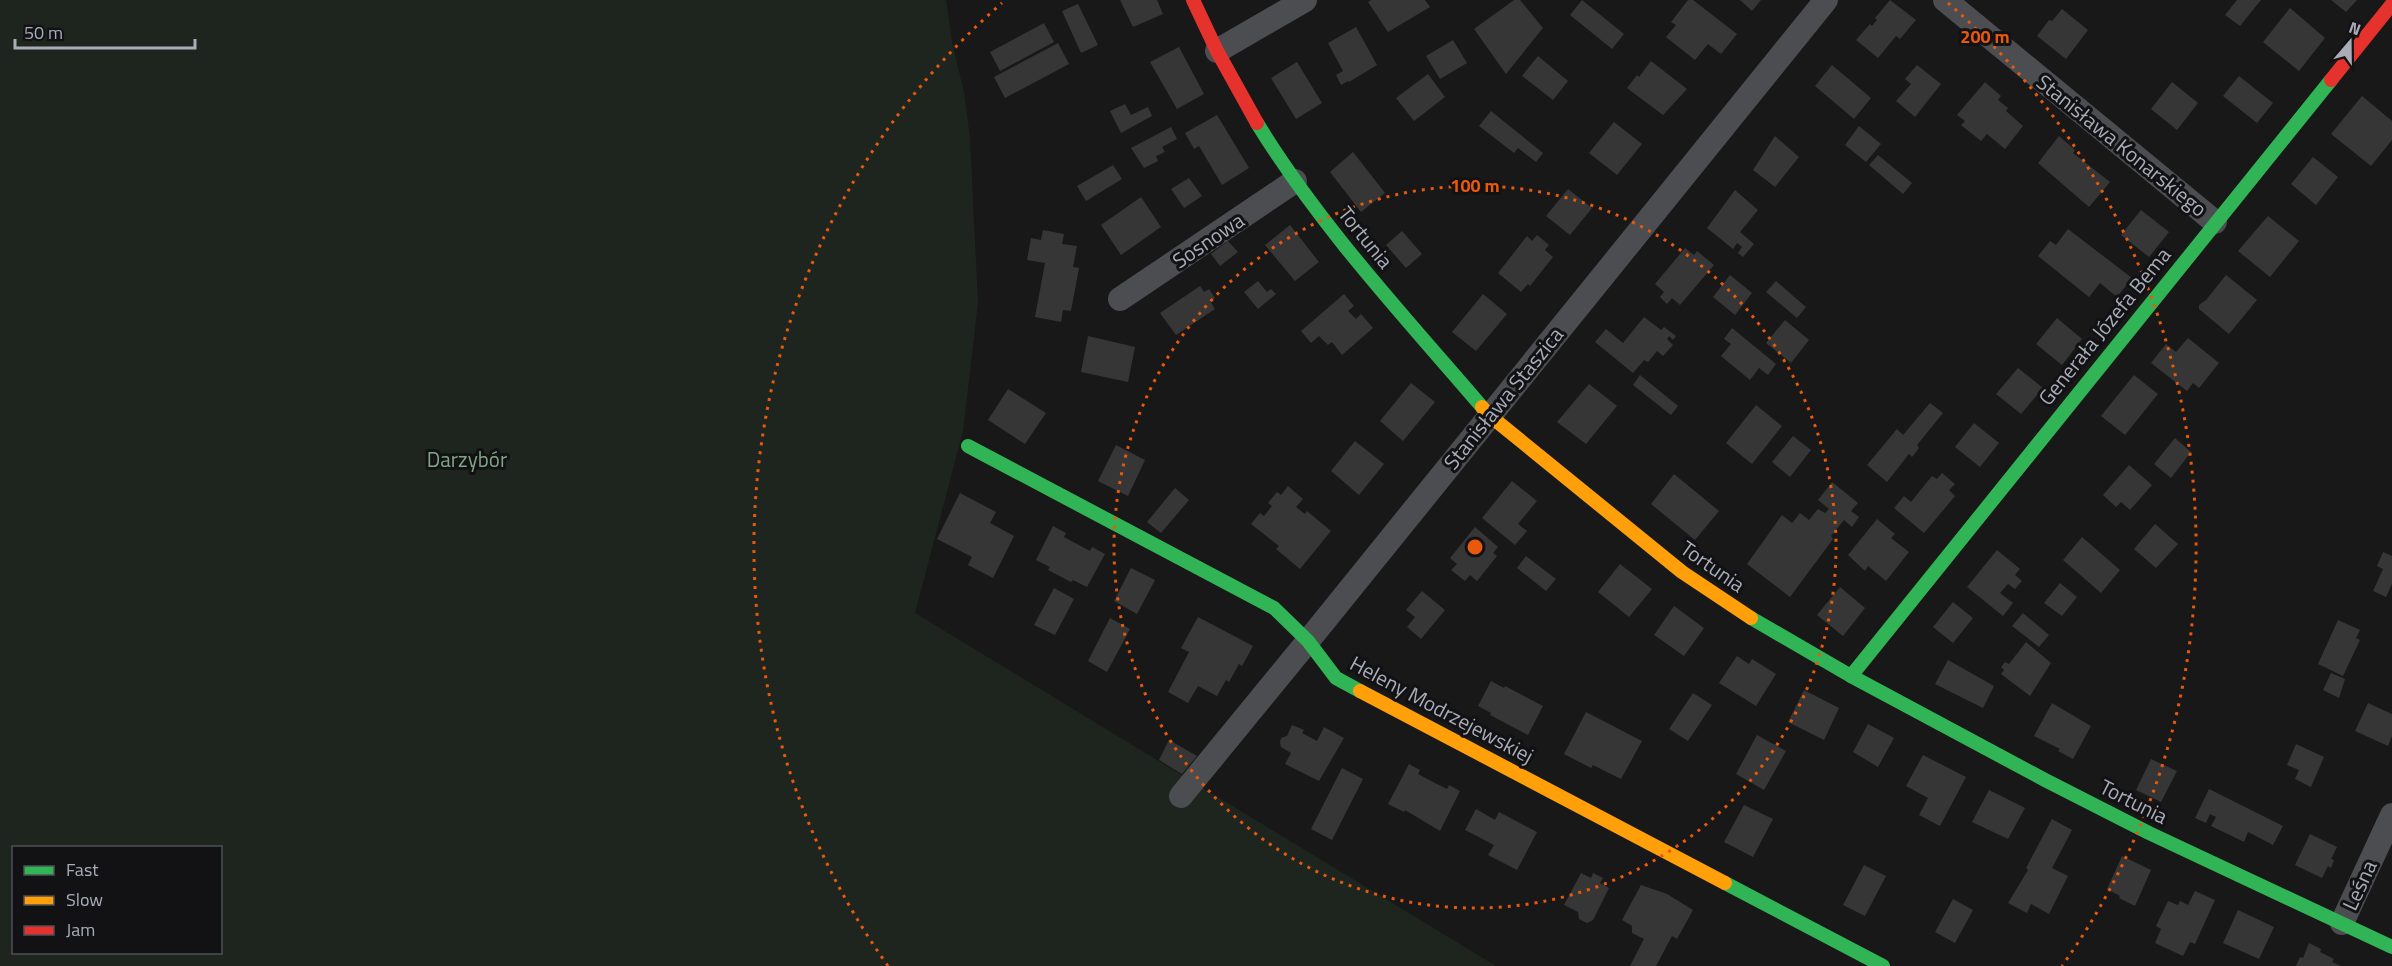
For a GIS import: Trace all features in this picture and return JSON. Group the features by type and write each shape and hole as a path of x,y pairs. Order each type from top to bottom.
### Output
{"street":[{"name":"Tortunia","path":"1193,0 1216,51 1258,125 1295,181 1347,248 1489,415 1682,572 1771,632 2045,780 2149,833 2392,947"},
{"path":"1216,51 1305,0"},
{"name":"Stanisława Staszica","path":"1180,796 1826,0"},
{"name":"Stanisława Konarskiego","path":"1945,0 2215,222"},
{"name":"Generała Józefa Bema","path":"1851,676 2392,4"},
{"name":"Sosnowa","path":"1120,299 1295,181"},
{"name":"Heleny Modrzejewskiej","path":"968,446 1274,608 1308,641 1336,678 1883,966"},
{"name":"Leśna","path":"2342,923 2392,815"}],"green space":[{"name":"Darzybór","path":"0,0 946,0 970,138 978,303 963,431 915,613 1496,966 0,966"}],"building":[{"path":"1120,0 1157,0 1163,14 1133,27"},
{"path":"1371,0 1425,0 1430,7 1388,32 1368,2"},
{"path":"1514,0 1520,0 1543,28 1506,74 1474,29"},
{"path":"1582,0 1624,34 1612,49 1570,15"},
{"path":"1688,0 1693,0 1737,34 1721,54 1708,44 1695,60 1666,37 1676,25 1671,22"},
{"path":"1740,0 1761,0 1752,11"},
{"path":"1890,0 1916,20 1900,39 1896,36 1878,58 1856,40 1870,24 1872,26 1877,20 1875,18"},
{"path":"2237,0 2261,0 2240,26 2225,15"},
{"path":"2331,0 2357,0 2346,12"},
{"path":"1078,4 1098,45 1081,53 1062,11"},
{"path":"2290,8 2325,38 2299,71 2263,42"},
{"path":"2062,9 2088,30 2066,59 2037,36 2049,20 2052,21"},
{"path":"1044,23 1054,42 1000,71 990,52"},
{"path":"1356,27 1377,65 1341,85 1336,75 1343,71 1328,43"},
{"path":"1453,40 1467,63 1440,79 1426,56"},
{"path":"1058,43 1069,64 1005,98 994,77"},
{"path":"1179,47 1204,94 1177,109 1150,62"},
{"path":"1538,56 1568,81 1553,100 1522,76"},
{"path":"1651,61 1687,89 1663,115 1627,88"},
{"path":"1297,62 1322,103 1296,119 1271,78"},
{"path":"1832,65 1871,98 1854,119 1815,86"},
{"path":"1917,65 1941,84 1915,117 1896,101 1911,84 1905,79"},
{"path":"1428,74 1445,97 1414,121 1396,98"},
{"path":"2239,76 2273,103 2257,123 2223,96"},
{"path":"1985,82 2001,96 1998,100 2008,108 2006,111 2023,126 2005,149 1987,134 1981,141 1961,125 1965,121 1957,115"},
{"path":"2172,82 2198,103 2177,130 2151,109"},
{"path":"2362,96 2392,121 2392,140 2371,166 2331,134"},
{"path":"1125,104 1131,115 1148,107 1152,116 1121,133 1110,111"},
{"path":"1491,111 1543,153 1536,162 1518,148 1514,153 1479,126"},
{"path":"1217,115 1249,168 1222,185 1199,146 1194,149 1185,133"},
{"path":"1614,122 1642,144 1617,175 1589,153"},
{"path":"1859,126 1881,144 1866,162 1845,145"},
{"path":"1171,127 1177,139 1162,147 1165,152 1156,156 1158,161 1144,168 1131,148"},
{"path":"1775,136 1799,157 1775,187 1753,170"},
{"path":"2059,136 2075,150 2073,153 2110,182 2089,207 2038,163"},
{"path":"1353,152 1385,193 1361,212 1330,172"},
{"path":"1878,155 1912,183 1903,194 1869,165"},
{"path":"2313,157 2338,177 2316,205 2291,184"},
{"path":"1113,165 1122,179 1086,201 1077,186"},
{"path":"1189,178 1202,196 1184,208 1171,189"},
{"path":"1568,189 1592,208 1570,235 1546,216"},
{"path":"1735,190 1758,210 1740,232 1754,244 1743,257 1738,253 1742,247 1737,243 1733,249 1707,228"},
{"path":"1141,197 1161,227 1121,255 1101,225"},
{"path":"2141,210 2169,232 2149,257 2121,235"},
{"path":"2268,216 2299,241 2270,277 2238,251"},
{"path":"1290,225 1319,262 1295,281 1265,245"},
{"path":"2068,229 2132,278 2117,297 2100,283 2089,297 2038,256 2050,241 2056,245"},
{"path":"1043,230 1064,234 1062,244 1077,246 1073,267 1079,268 1071,311 1063,310 1061,322 1035,317 1045,263 1027,260 1031,238 1041,240"},
{"path":"1402,231 1422,254 1406,268 1386,245"},
{"path":"1537,235 1549,245 1545,250 1553,257 1530,286 1528,284 1521,292 1498,273 1527,236 1532,241"},
{"path":"1228,241 1238,252 1220,266 1211,254"},
{"path":"1685,248 1694,255 1697,251 1714,265 1680,305 1672,298 1667,304 1660,297 1664,292 1655,284"},
{"path":"1730,275 1752,293 1735,315 1713,297"},
{"path":"2226,275 2257,300 2229,334 2199,309 2199,305 2206,300"},
{"path":"1258,281 1267,292 1271,289 1276,294 1258,309 1244,292"},
{"path":"1776,281 1806,307 1797,318 1766,292"},
{"path":"1200,286 1204,292 1209,289 1215,298 1210,301 1215,309 1176,335 1160,313"},
{"path":"1344,294 1354,306 1348,311 1356,319 1361,314 1373,328 1342,355 1332,342 1328,345 1319,336 1311,343 1301,331"},
{"path":"1483,294 1507,314 1476,351 1452,332"},
{"path":"1644,317 1661,330 1664,327 1676,336 1673,340 1669,336 1667,339 1673,345 1663,356 1657,351 1648,362 1644,360 1633,373 1595,342 1606,329 1623,343"},
{"path":"2057,318 2082,339 2062,365 2036,344"},
{"path":"1785,320 1809,340 1791,363 1766,343"},
{"path":"1732,328 1776,364 1768,375 1759,368 1750,380 1721,356 1731,344 1724,339"},
{"path":"1088,336 1135,347 1128,382 1081,372"},
{"path":"2188,338 2219,363 2199,388 2193,383 2187,391 2151,363 2166,344 2176,352"},
{"path":"2018,368 2043,388 2021,414 1996,394"},
{"path":"1640,375 1678,406 1671,415 1633,385"},
{"path":"2134,375 2158,394 2125,435 2101,416"},
{"path":"1411,383 1435,402 1403,441 1380,421"},
{"path":"1589,384 1617,406 1586,444 1557,422"},
{"path":"1008,389 1046,413 1025,444 988,420"},
{"path":"1930,403 1943,413 1917,445 1919,448 1912,457 1909,454 1887,482 1867,465 1897,429 1903,435"},
{"path":"1756,405 1782,426 1752,464 1726,443"},
{"path":"1974,423 1999,443 1980,467 1955,447"},
{"path":"1793,436 1811,450 1790,477 1772,462"},
{"path":"2175,438 2191,452 2171,478 2154,464"},
{"path":"1355,441 1384,464 1359,495 1331,471"},
{"path":"1116,445 1145,460 1128,496 1098,481"},
{"path":"2129,465 2152,485 2130,510 2121,502 2116,507 2103,495"},
{"path":"1942,473 1955,484 1949,490 1955,496 1924,533 1894,508 1904,496 1911,502 1932,476 1937,479"},
{"path":"1674,474 1719,511 1695,540 1651,504"},
{"path":"1512,481 1537,501 1518,524 1527,531 1515,545 1482,518"},
{"path":"1832,482 1858,503 1851,511 1859,517 1852,527 1844,520 1831,536 1833,539 1790,597 1747,564 1782,515 1792,523 1800,513 1809,520 1818,509 1825,513 1829,509 1818,500"},
{"path":"1288,486 1303,499 1296,507 1305,514 1307,511 1331,531 1300,569 1276,549 1279,546 1251,524 1260,513 1264,516 1272,506 1268,503 1277,492 1281,495"},
{"path":"1175,488 1189,500 1161,533 1147,522"},
{"path":"960,493 996,512 990,523 1014,536 993,578 968,565 972,557 937,539"},
{"path":"1877,519 1895,534 1891,538 1909,552 1886,581 1868,566 1865,571 1848,555"},
{"path":"2155,524 2178,544 2156,568 2134,549"},
{"path":"1053,526 1066,533 1064,537 1090,551 1092,547 1105,554 1087,587 1073,580 1071,582 1048,570 1050,567 1036,560"},
{"path":"1475,527 1498,547 1493,553 1497,556 1477,581 1470,575 1465,581 1451,570 1457,564 1450,558"},
{"path":"2082,537 2120,570 2101,593 2063,560"},
{"path":"1997,550 2020,569 2015,575 2022,581 2015,589 2008,584 2000,593 2013,603 2003,616 1967,587"},
{"path":"2383,552 2392,556 2392,584 2386,597 2373,591 2383,569 2377,566"},
{"path":"1526,556 1556,579 1546,591 1517,568"},
{"path":"1620,564 1652,589 1629,617 1598,592"},
{"path":"1131,568 1155,580 1137,614 1114,601"},
{"path":"2060,583 2077,597 2062,616 2044,603"},
{"path":"1840,587 1865,608 1843,636 1817,615"},
{"path":"1054,588 1074,599 1055,635 1034,625"},
{"path":"1422,591 1445,610 1421,639 1407,627 1415,617 1406,610"},
{"path":"1953,602 1973,618 1953,643 1933,627"},
{"path":"1674,606 1704,628 1684,656 1654,635"},
{"path":"2023,613 2049,635 2039,647 2012,626"},
{"path":"1198,617 1253,646 1242,666 1239,664 1229,682 1226,680 1217,696 1198,686 1188,703 1168,692 1189,652 1181,648"},
{"path":"1110,618 1130,629 1107,672 1088,661"},
{"path":"2338,620 2360,630 2356,638 2360,640 2343,676 2318,664"},
{"path":"2026,642 2051,663 2030,696 2001,674 2004,670 2001,667 2005,662 2009,664"},
{"path":"1737,656 1749,664 1752,659 1776,674 1756,706 1719,683"},
{"path":"1948,660 1994,686 1983,708 1935,684"},
{"path":"2331,673 2345,679 2339,698 2323,690"},
{"path":"1491,681 1543,706 1528,735 1478,706"},
{"path":"1804,690 1839,708 1824,740 1788,722"},
{"path":"1693,693 1712,705 1688,741 1669,729"},
{"path":"2052,703 2091,726 2073,759 2058,751 2060,749 2034,736"},
{"path":"2368,703 2392,714 2392,736 2388,746 2355,731"},
{"path":"1586,712 1642,741 1621,779 1593,765 1591,768 1564,754"},
{"path":"1868,724 1894,738 1878,767 1853,752"},
{"path":"1292,725 1304,730 1302,733 1317,741 1324,727 1344,738 1319,781 1285,764 1291,753 1281,747 1280,742 1281,738 1287,736"},
{"path":"1757,735 1786,751 1764,790 1736,774"},
{"path":"1169,740 1197,756 1182,774 1159,760"},
{"path":"2296,744 2324,757 2311,787 2295,779 2299,770 2287,765"},
{"path":"1923,755 1966,777 1940,826 1919,815 1928,798 1906,786"},
{"path":"2151,759 2177,771 2161,802 2136,790"},
{"path":"1409,764 1420,770 1418,774 1433,782 1447,789 1449,785 1460,791 1440,831 1405,810 1404,812 1388,804"},
{"path":"1342,768 1363,779 1332,840 1311,829"},
{"path":"2209,789 2283,826 2273,845 2248,832 2244,842 2211,826 2216,817 2210,814 2206,823 2195,818"},
{"path":"1989,790 2025,808 2008,839 1972,822"},
{"path":"1744,805 1773,819 1753,857 1724,842"},
{"path":"1476,809 1495,820 1499,812 1537,832 1517,870 1488,855 1494,845 1465,830"},
{"path":"2052,819 2072,830 2052,868 2068,876 2049,914 2031,904 2027,913 2008,903 2028,870 2026,868"},
{"path":"2310,834 2337,847 2331,859 2334,860 2331,868 2328,866 2322,878 2295,865"},
{"path":"2122,856 2151,870 2135,906 2107,889"},
{"path":"1864,865 1886,876 1865,916 1843,905"},
{"path":"1581,873 1591,878 1593,873 1603,878 1600,883 1609,888 1593,920 1587,923 1579,919 1578,912 1564,905"},
{"path":"1641,885 1667,894 1693,910 1677,939 1672,936 1656,966 1630,966 1644,939 1632,933 1632,926 1622,920"},
{"path":"2195,891 2215,900 2195,944 2190,942 2183,956 2155,943 2161,929 2156,926 2168,901 2178,905 2180,901 2188,905"},
{"path":"1953,899 1973,910 1955,943 1935,932"},
{"path":"2238,910 2274,927 2259,959 2223,943"},
{"path":"2309,943 2321,949 2320,952 2334,959 2332,962 2341,966 2296,966 2300,957 2303,958"}],"traffic: fast":[{"path":"1851,676 2331,80"},
{"path":"1257,123 1335,234 1482,407"},
{"path":"968,446 1274,608 1308,641 1336,678 1360,691"},
{"path":"1751,618 1851,676 2045,780 2149,833 2392,947"},
{"path":"1725,883 1883,966"}],"traffic: slow":[{"path":"1482,407 1682,572 1751,618"},
{"path":"1360,691 1725,883"}],"traffic: jam":[{"path":"1193,0 1217,51 1257,123"},
{"path":"2331,80 2392,4"}]}
